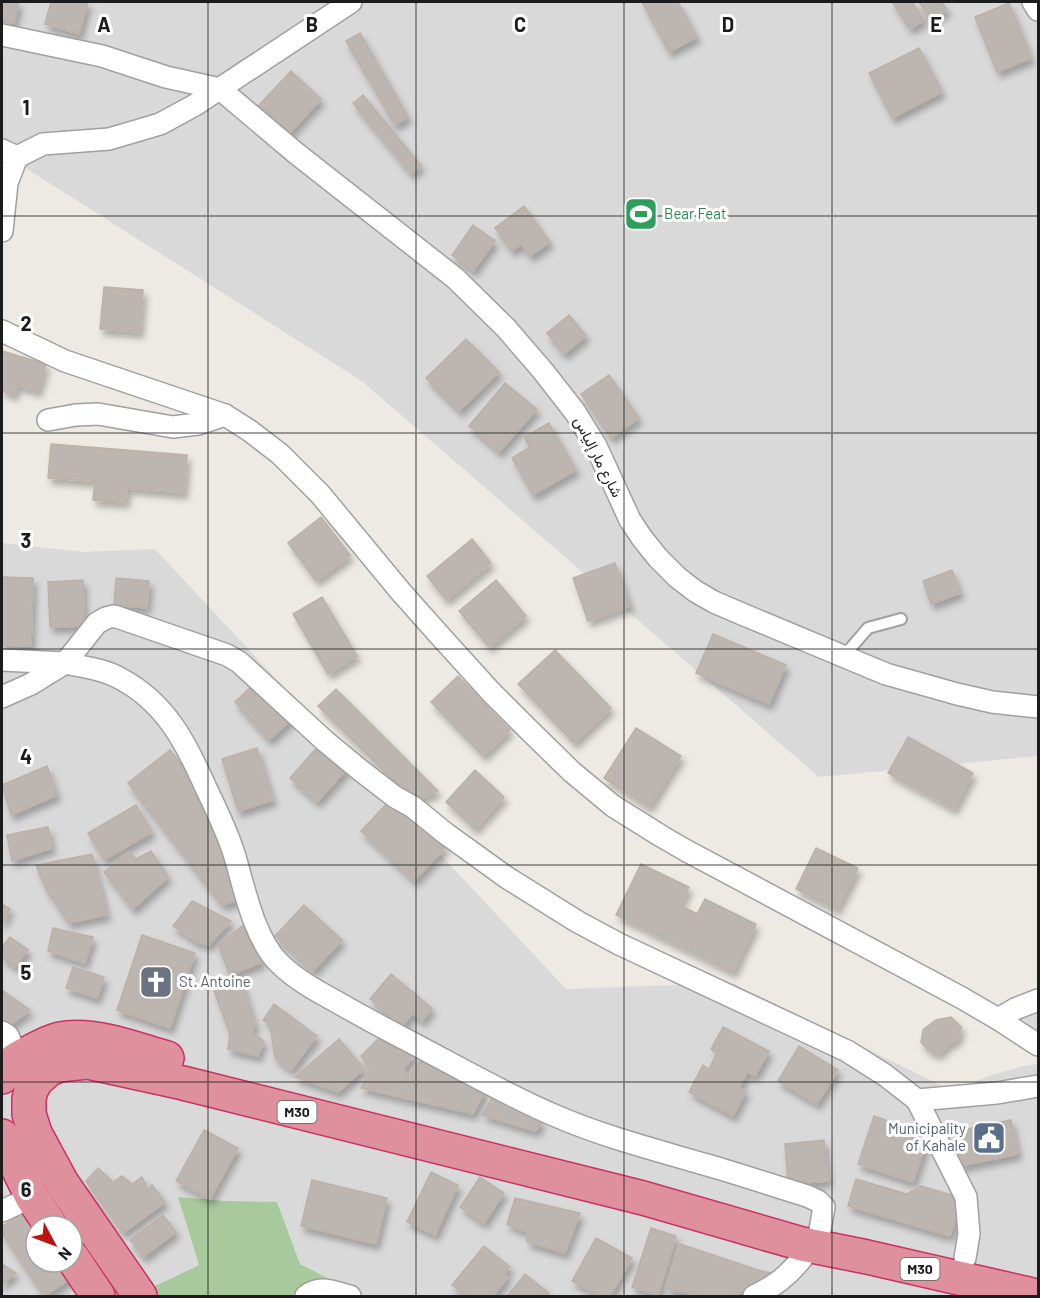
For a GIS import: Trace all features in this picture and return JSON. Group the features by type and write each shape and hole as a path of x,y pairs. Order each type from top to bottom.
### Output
{"highway":[{"name":"M30","path":"7,1056 65,1038 102,1040 410,1127 588,1171 811,1237 867,1257 1027,1290"},
{"name":"M30","path":"140,1296 62,1183 35,1134 29,1114 30,1090 48,1070 58,1065 87,1062 183,1083 644,1198 811,1237 965,1258 1027,1290"},
{"path":"2,1136 32,1197 43,1214"},
{"path":"83,1274 98,1296"}],"street":[{"path":"2,231 9,154 43,144 109,139 160,124 195,105 351,2"},
{"path":"1033,2 1038,10"},
{"path":"2,35 102,56 166,77 220,89"},
{"name":"شارع مار إلياس","path":"220,89 314,168 455,278 506,328 575,412 596,446 630,520 658,558 695,591 714,602 886,674 992,702 1038,707"},
{"path":"2,331 65,361 225,415 280,454 304,477 401,592 491,692 572,772 614,806 685,850 998,1019 1038,1045"},
{"path":"48,420 98,414 184,427 225,415"},
{"path":"2,697 31,684 64,663 97,623 114,616 227,655 248,669 325,741 360,770 506,877 578,922 619,944 848,1051 885,1075 917,1100 966,1197 969,1234 965,1258"},
{"path":"2,660 64,663 98,670 120,678 143,693 158,707 172,722 184,742 220,817 234,853 249,905 265,945 277,961 315,990 557,1117 818,1201 824,1207 803,1257 790,1273 773,1287 754,1296"},
{"path":"998,1019 1036,998"},
{"path":"917,1100 997,1093 1038,1086"},
{"path":"2,1211 32,1197"},
{"path":"306,1296 312,1291 321,1289 350,1296"}],"lane":[{"path":"852,660 849,650 868,628 901,619"}],"shaded area":[{"path":"2,2 1038,2 1038,756 819,777 363,382 2,153"},
{"path":"2,543 83,552 155,549 566,989 732,983 957,1093 989,1076 1038,1064 1038,1296 345,1296 344,1287 300,1264 277,1202 178,1197 199,1265 134,1296 2,1296"},
{"path":"1007,1001 1038,1004 1038,1049"}],"green space":[{"path":"178,1197 277,1202 300,1264 345,1287 345,1296 134,1296 199,1265"}],"building":[{"path":"2,2 19,2 14,23 2,22"},
{"path":"51,2 88,2 79,34 45,24"},
{"path":"642,2 678,2 697,37 669,52"},
{"path":"892,2 912,2 924,20 910,29"},
{"path":"919,2 942,2 947,10 931,20"},
{"path":"1009,3 1031,58 997,72 975,17"},
{"path":"360,33 408,117 395,125 346,41"},
{"path":"919,48 942,92 892,118 869,73"},
{"path":"291,71 321,99 288,135 258,106"},
{"path":"363,95 421,166 411,174 353,103"},
{"path":"524,206 550,242 530,256 521,244 512,251 495,228"},
{"path":"473,225 495,241 473,271 452,255"},
{"path":"104,287 143,290 140,332 100,329"},
{"path":"569,315 586,336 564,354 547,333"},
{"path":"466,339 499,372 459,411 426,378"},
{"path":"2,351 46,364 38,391 17,385 14,395 2,391"},
{"path":"609,375 639,418 611,438 581,394"},
{"path":"505,383 537,409 499,452 469,426"},
{"path":"549,423 576,470 533,495 512,458 530,447 524,437"},
{"path":"51,444 187,455 184,493 127,488 126,502 93,500 95,481 48,478"},
{"path":"321,517 350,555 316,581 288,543"},
{"path":"472,539 491,563 446,600 427,576"},
{"path":"615,563 630,606 588,621 573,578"},
{"path":"952,570 960,593 931,604 923,581"},
{"path":"2,577 33,578 31,646 2,645"},
{"path":"116,578 149,581 147,608 114,605"},
{"path":"83,580 84,626 50,627 48,582"},
{"path":"496,580 526,616 489,647 459,611"},
{"path":"322,597 357,656 328,674 293,614"},
{"path":"713,634 786,665 769,704 696,673"},
{"path":"555,650 611,708 574,743 518,684"},
{"path":"458,676 510,730 483,756 431,702"},
{"path":"256,682 292,719 269,740 235,702"},
{"path":"336,689 438,791 414,801 318,706"},
{"path":"636,728 681,756 649,807 604,778"},
{"path":"908,737 973,773 954,809 888,773"},
{"path":"320,744 347,769 317,802 290,778"},
{"path":"257,748 273,800 238,811 222,759"},
{"path":"170,750 199,787 242,899 222,905 128,783"},
{"path":"47,766 57,795 11,815 2,785"},
{"path":"475,770 504,797 475,829 446,802"},
{"path":"394,796 446,847 414,881 361,831"},
{"path":"136,805 152,832 104,860 88,833"},
{"path":"48,827 52,848 12,861 7,835"},
{"path":"816,848 858,868 837,909 796,889"},
{"path":"151,851 168,877 133,909 104,872 129,852 136,859"},
{"path":"92,854 107,915 69,923 46,889 36,865"},
{"path":"641,864 689,887 680,905 697,914 705,899 756,924 733,972 616,915"},
{"path":"192,901 231,921 209,945 197,942 173,926"},
{"path":"2,904 10,909 2,924"},
{"path":"304,905 342,940 313,971 275,936"},
{"path":"246,923 262,962 230,975 218,945"},
{"path":"53,928 93,937 85,963 48,951"},
{"name":"St. Antoine","path":"142,935 195,953 170,1028 117,1010"},
{"path":"10,937 28,950 15,967 2,957 2,947"},
{"path":"73,967 104,977 97,998 66,988"},
{"path":"391,974 432,1008 422,1021 413,1013 403,1025 370,999"},
{"path":"241,980 255,1025 252,1033 264,1041 258,1056 228,1049 230,1034 214,991"},
{"path":"2,990 30,1010 10,1025 2,1021"},
{"path":"274,1004 317,1036 291,1070 275,1058 270,1025 263,1020"},
{"path":"951,1017 961,1027 958,1039 938,1054 928,1050 921,1042 923,1030 936,1020"},
{"path":"723,1027 769,1051 755,1076 747,1072 739,1088 746,1091 733,1116 689,1092 703,1065 709,1069 717,1053 711,1049"},
{"path":"383,1034 415,1055 404,1068 408,1080 425,1056 485,1091 473,1114 361,1088 370,1068 361,1056"},
{"path":"339,1039 364,1069 338,1092 295,1077"},
{"path":"799,1046 838,1070 817,1104 778,1081"},
{"path":"493,1096 530,1113 542,1123 535,1131 482,1115"},
{"path":"874,1116 929,1135 913,1182 858,1164"},
{"path":"1011,1120 1018,1154 960,1166 953,1132"},
{"path":"204,1130 238,1148 210,1199 176,1181"},
{"path":"824,1140 828,1181 788,1184 785,1144"},
{"path":"98,1168 113,1182 122,1176 132,1184 142,1177 148,1190 152,1185 165,1202 123,1233 86,1181"},
{"path":"431,1172 458,1185 435,1235 407,1222"},
{"path":"480,1177 504,1193 484,1223 460,1207"},
{"path":"856,1179 907,1194 921,1186 962,1198 950,1236 848,1206"},
{"path":"312,1180 387,1198 376,1244 301,1226"},
{"path":"515,1198 580,1213 565,1253 527,1242 529,1233 507,1224"},
{"path":"28,1209 30,1214 24,1214 24,1266 2,1233 2,1227"},
{"path":"163,1215 176,1232 143,1257 130,1240"},
{"path":"651,1228 676,1236 658,1295 632,1287"},
{"path":"596,1238 632,1258 610,1296 600,1296 572,1281"},
{"path":"680,1244 779,1275 762,1286 731,1296 702,1296 666,1289"},
{"path":"484,1246 510,1267 504,1274 508,1277 493,1296 466,1296 452,1285"},
{"path":"2,1264 16,1273 2,1284"},
{"path":"29,1274 70,1274 72,1278 44,1296"},
{"path":"525,1274 549,1293 546,1296 507,1296"}],"place":[{"name":"Bear Feat","path":"641,214"},
{"name":"St. Antoine","path":"156,982"},
{"name":"Municipality of Kahale","path":"989,1138"}]}
